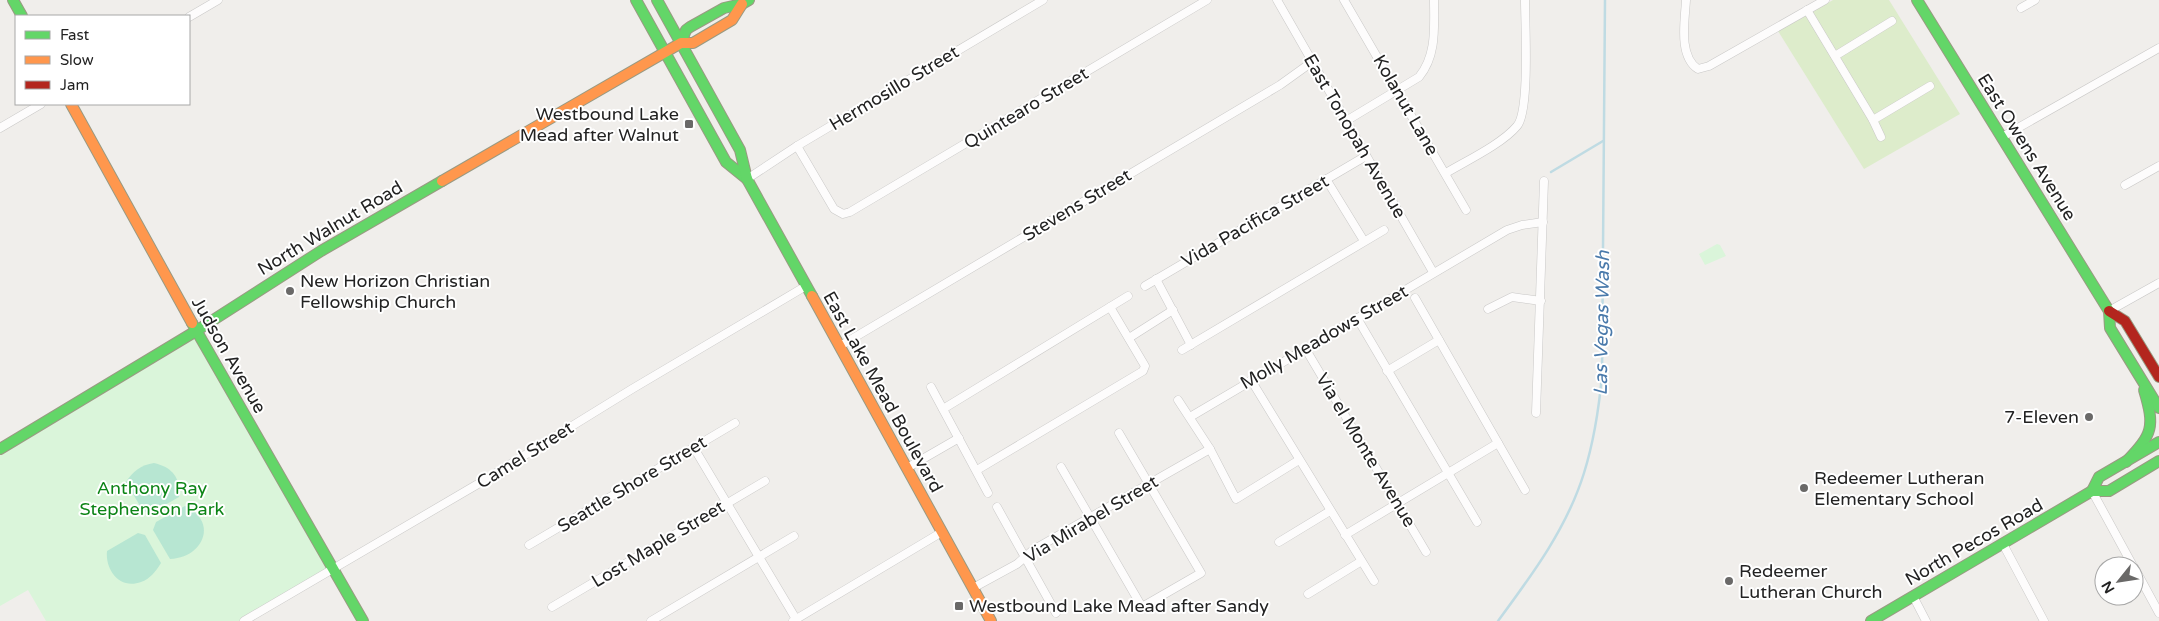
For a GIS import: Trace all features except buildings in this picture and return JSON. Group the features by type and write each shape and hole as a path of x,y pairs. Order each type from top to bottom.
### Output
{"main road":[{"path":"13,0 21,15"},
{"name":"East Lake Mead Boulevard","path":"636,0 726,162 747,179"},
{"name":"East Lake Mead Boulevard","path":"657,0 740,150 747,179 991,621"},
{"name":"East Owens Avenue","path":"1917,0 2109,312 2110,328 2159,408"},
{"name":"North Walnut Road","path":"681,43 686,30 690,27 724,8 746,2"},
{"name":"North Walnut Road","path":"0,449 388,211 681,43 693,43 732,20 746,2"},
{"name":"Judson Avenue","path":"72,105 196,330 363,621"},
{"name":"East Owens Avenue","path":"2109,312 2125,321 2159,377"},
{"path":"2126,462 2147,439 2152,427 2149,408 2140,377"},
{"name":"North Pecos Road","path":"2092,491 2099,477 2159,442"},
{"name":"North Pecos Road","path":"1871,621 2092,491 2109,491 2159,461"}],"street":[{"path":"190,16 218,0"},
{"name":"Hermosillo Street","path":"747,179 797,146 1043,0"},
{"name":"Quintearo Street","path":"797,146 834,209 843,214 850,212 1207,0"},
{"name":"East Tonopah Avenue","path":"1277,0 1433,272"},
{"name":"Kolanut Lane","path":"1344,0 1466,210"},
{"path":"1346,121 1398,91 1419,77 1425,69 1433,49 1434,0"},
{"path":"1446,173 1508,135 1518,125 1522,117 1525,0"},
{"path":"1686,0 1686,53 1694,67 1698,69 1709,66 1825,0"},
{"path":"2021,8 2036,0"},
{"path":"1807,10 1874,120 1881,137"},
{"path":"1835,56 1892,21"},
{"path":"2002,137 2159,48"},
{"name":"Stevens Street","path":"840,346 1280,86 1312,62"},
{"path":"1874,120 1930,86"},
{"path":"0,128 39,105"},
{"name":"Vida Pacifica Street","path":"1145,286 1366,156"},
{"path":"2126,185 2159,166"},
{"path":"1326,179 1364,241"},
{"path":"1536,413 1544,181"},
{"name":"Molly Meadows Street","path":"1190,417 1433,272 1508,230 1522,225 1543,222"},
{"path":"1182,350 1384,230"},
{"path":"1156,279 1192,344"},
{"path":"2109,312 2159,283"},
{"name":"Camel Street","path":"244,621 483,481 632,389 806,286"},
{"path":"943,409 1128,296"},
{"path":"1488,309 1512,297 1540,301"},
{"path":"1416,298 1525,490"},
{"path":"977,470 1143,371 1145,366 1110,308"},
{"path":"1129,338 1172,310"},
{"path":"1357,318 1477,522"},
{"path":"1387,370 1439,340"},
{"name":"Via el Monte Avenue","path":"1305,348 1426,552"},
{"path":"1251,380 1360,562 1374,580"},
{"path":"931,387 988,493"},
{"path":"1178,400 1210,449 1236,498 1299,460"},
{"name":"Seattle Shore Street","path":"529,545 735,423"},
{"path":"1061,467 1142,607 1201,573 1119,433"},
{"path":"907,468 959,438"},
{"path":"1345,535 1498,443"},
{"path":"694,448 760,557 794,620 942,532"},
{"name":"Via Mirabel Street","path":"973,588 1025,558 1033,550 1210,449"},
{"name":"Lost Maple Street","path":"552,607 765,481"},
{"path":"2092,491 2128,556"},
{"path":"997,507 1056,613"},
{"path":"1279,542 1330,511"},
{"path":"651,621 794,536"},
{"path":"2003,544 2044,621"},
{"path":"1308,594 1360,562"},
{"path":"2144,585 2159,613"},
{"path":"1913,596 1926,621"}],"green space":[{"path":"1833,0 1889,0 1960,114 1864,169 1778,31"},
{"path":"1717,244 1720,245 1726,256 1705,265 1699,254"},
{"name":"Anthony Ray Stephenson Park","path":"196,331 334,569 244,621 46,621 28,590 0,606 0,448"},
{"path":"154,463 166,467 174,474 177,479 179,497 151,513 143,511 126,482 138,469"},
{"path":"185,506 202,521 203,538 191,553 170,559 153,530 156,522"},
{"path":"138,533 145,535 161,563 144,581 133,584 120,581 111,571 107,551"}],"waterway":[{"name":"Las Vegas Wash","path":"1498,621 1536,568 1568,513 1584,473 1596,424 1602,375 1605,0"},
{"path":"1551,172 1603,141"}],"traffic: fast":[{"path":"13,0 21,15"},
{"path":"636,0 726,162 747,179"},
{"path":"657,0 740,150 747,179 812,296"},
{"path":"681,43 686,30 690,27 724,8 742,4 749,0"},
{"path":"1917,0 2109,311 2110,328 2159,408"},
{"path":"0,449 196,331 321,251 442,181"},
{"path":"192,323 363,621"},
{"path":"2126,462 2142,444 2149,429 2150,413 2144,390"},
{"path":"2092,491 2099,477 2159,442"},
{"path":"1871,621 2092,491 2109,491 2159,461"}],"traffic: slow":[{"path":"442,181 681,43 693,43 732,20 742,4"},
{"path":"72,105 192,323"},
{"path":"812,296 991,621"}],"traffic: jam":[{"path":"2109,311 2125,321 2159,377"}],"place":[{"name":"Westbound Lake Mead after Walnut","path":"689,124"},
{"name":"New Horizon Christian Fellowship Church","path":"290,291"},
{"name":"7-Eleven","path":"2089,417"},
{"name":"Redeemer Lutheran Elementary School","path":"1804,488"},
{"name":"Redeemer Lutheran Church","path":"1729,581"},
{"name":"Westbound Lake Mead after Sandy","path":"959,606"}]}
